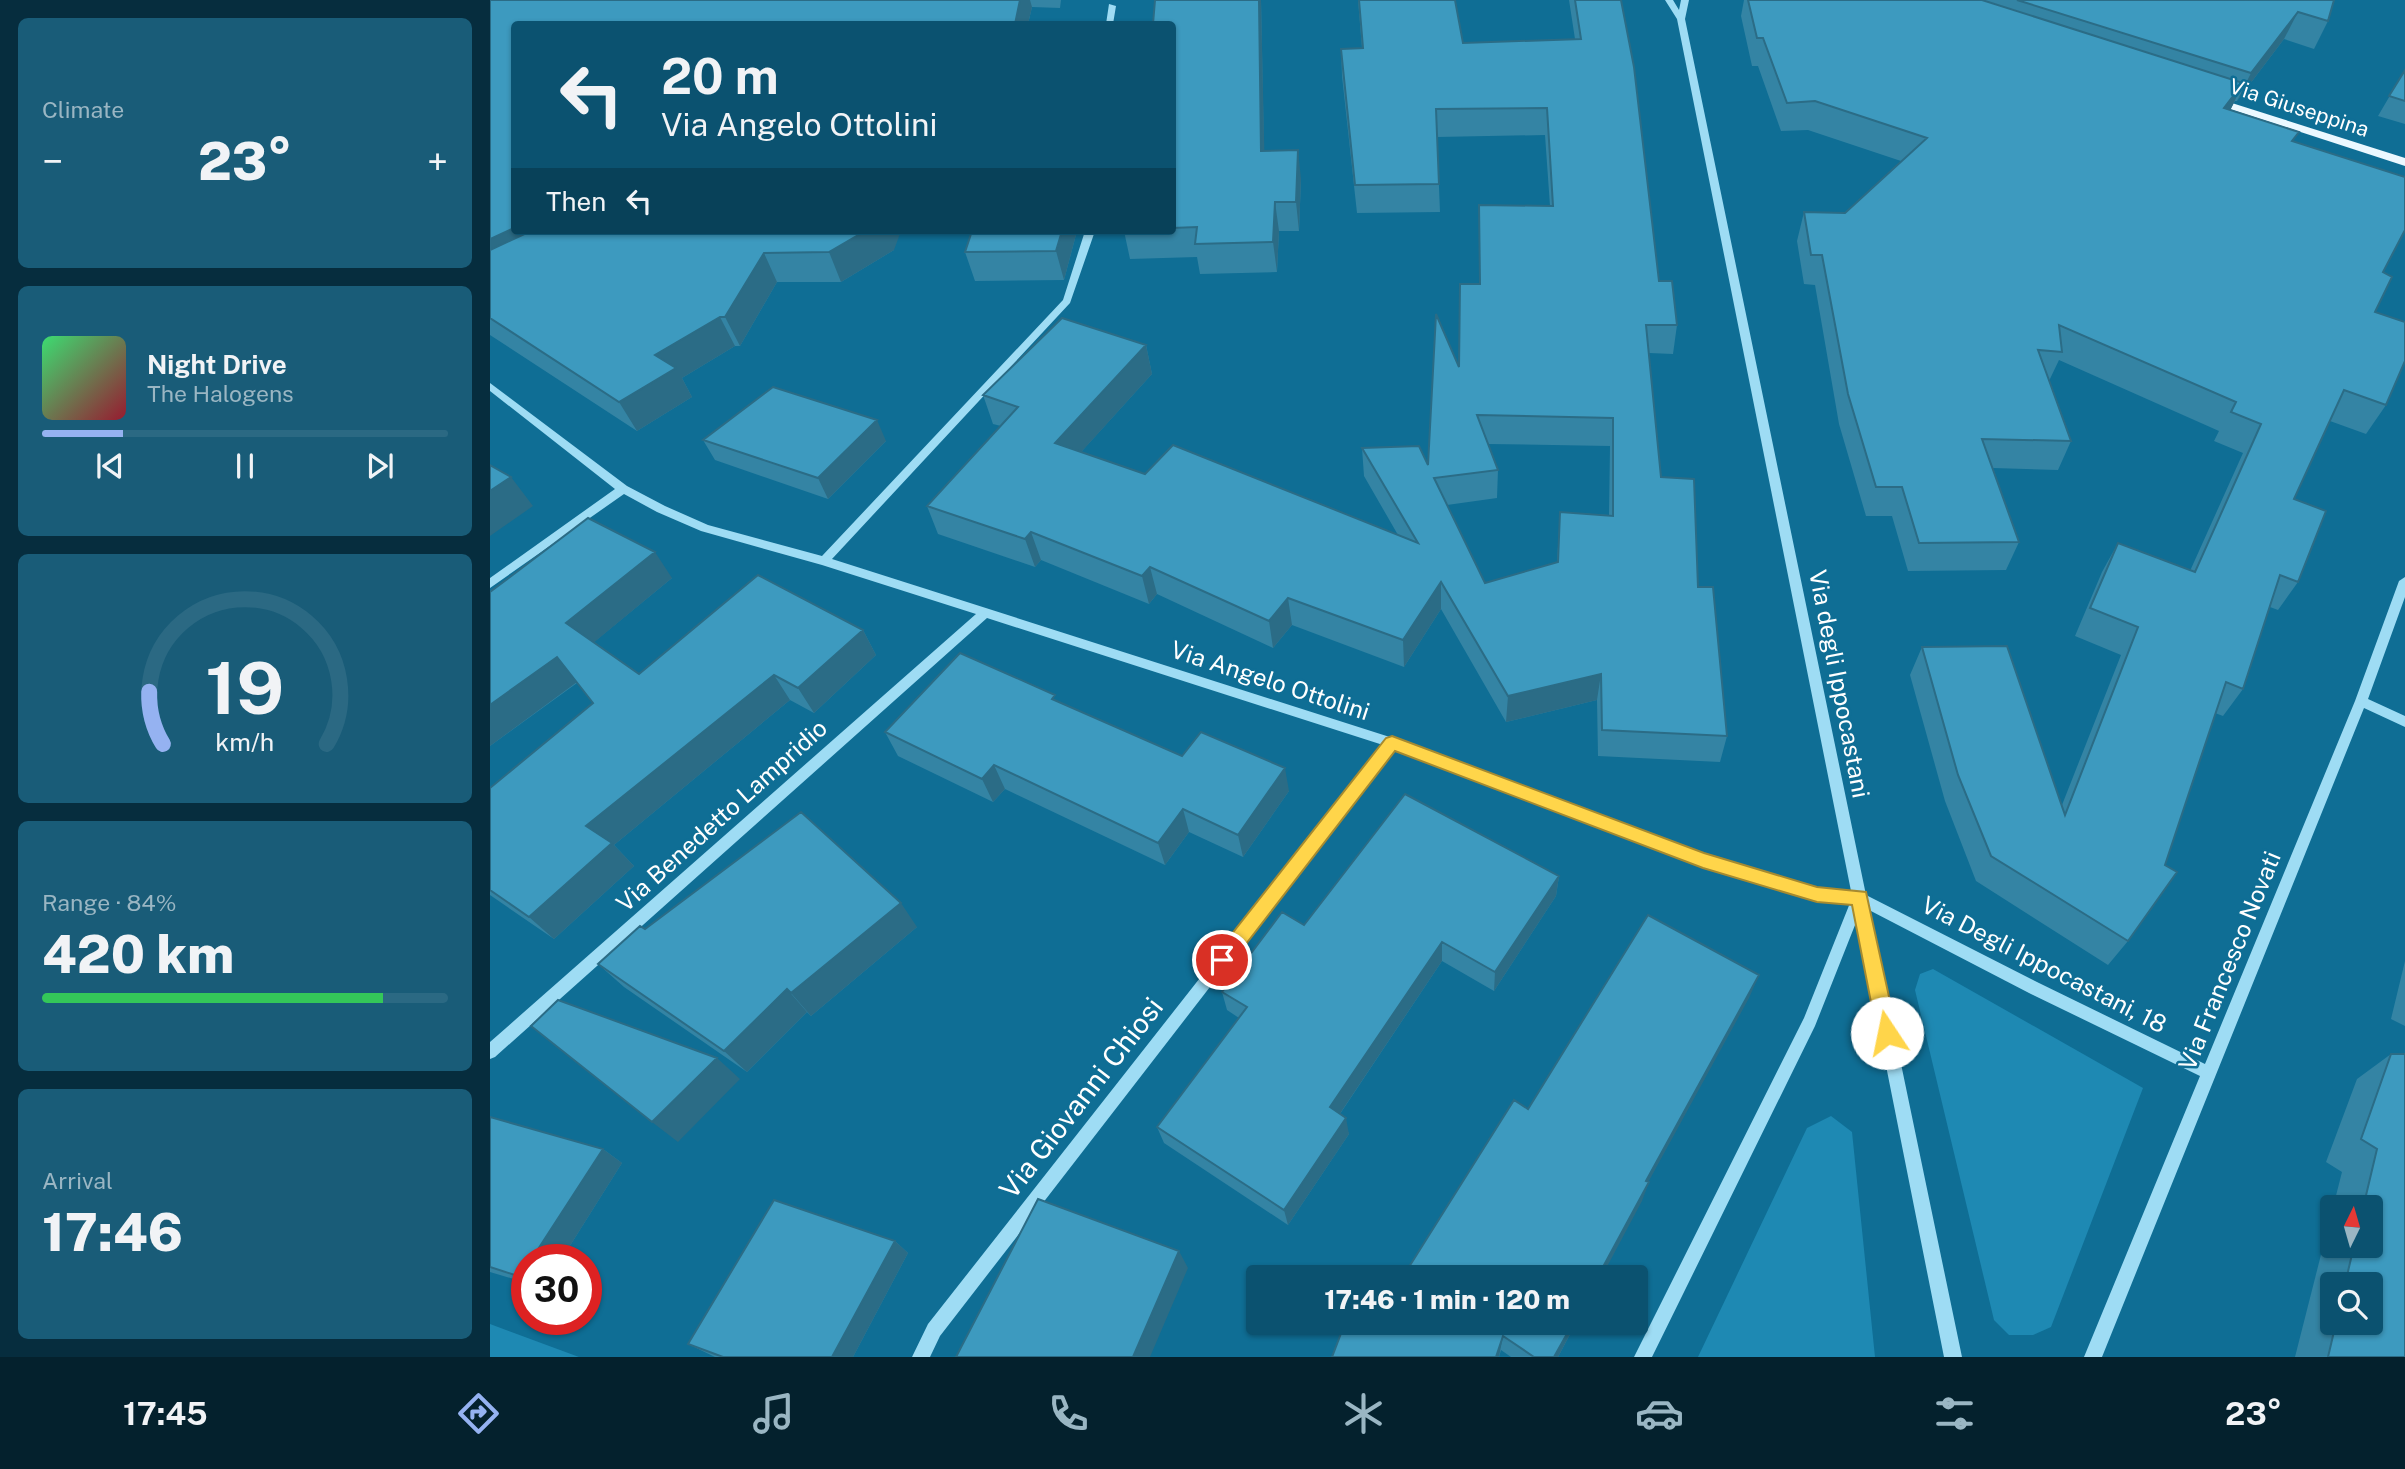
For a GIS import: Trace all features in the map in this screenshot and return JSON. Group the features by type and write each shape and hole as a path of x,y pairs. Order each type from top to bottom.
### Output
{"main road":[{"name":"Via Giuseppina","path":"2193,94 2405,162"}],"street":[{"name":"Via degli Ippocastani","path":"1669,0 1681,19 1954,1357"},
{"name":"Via degli Ippocastani","path":"1681,19 1685,0"},
{"path":"1111,21 1112,6"},
{"path":"824,562 1067,301 1089,235"},
{"name":"Via Angelo Ottolini","path":"490,386 624,489 705,528 824,562 1392,743 1703,860 1817,894 1859,898"},
{"path":"490,584 624,489"},
{"name":"Via Francesco Novati","path":"2094,1357 2361,701 2405,581"},
{"name":"Via Benedetto Lampridio","path":"490,1052 984,614"},
{"path":"2361,701 2405,722"},
{"name":"Via Giovanni Chiosi","path":"921,1357 934,1330 1392,743"},
{"path":"1643,1357 1810,1021 1859,898"},
{"name":"Via Degli Ippocastani, 18","path":"1859,898 2034,988 2209,1073"}],"shaded area":[{"path":"1933,969 2143,1088 2051,1327 2033,1335 2009,1335 1994,1320 1915,990 1920,974"},
{"path":"1831,1116 1852,1132 1875,1357 1698,1357 1807,1128"},
{"path":"490,1324 511,1332 511,1335 520,1335 579,1357 490,1357"}],"building":[{"path":"490,0 1020,0 1016,21 511,21 511,229 490,239"},
{"path":"1155,0 1259,0 1261,151 1298,150 1296,202 1275,202 1273,242 1195,244 1197,227 1176,228 1176,21 1153,21"},
{"path":"1359,0 1455,0 1463,43 1581,39 1575,0 1621,0 1634,67 1659,281 1672,281 1677,325 1646,325 1661,477 1694,479 1698,587 1713,587 1727,736 1602,730 1601,674 1508,696 1441,582 1403,640 1288,598 1269,621 1150,567 1142,576 1031,532 1025,539 927,506 1018,407 983,395 1062,318 1146,345 1055,443 1145,474 1173,445 1418,543 1362,448 1419,446 1428,465 1436,314 1459,367 1460,284 1480,284 1479,205 1553,206 1547,108 1436,109 1439,184 1355,185 1341,49 1363,48","holes":["1477,415 1613,418 1613,516 1560,512 1558,562 1485,583 1434,478 1498,470"]},
{"path":"1748,0 1982,0 2243,83 2224,108 2299,132 2292,141 2405,177 2405,230 2383,272 2392,277 2375,312 2405,322 2405,361 2386,405 2344,390 2294,499 2326,511 2298,582 2280,575 2243,689 2226,682 2165,865 2177,872 2128,941 1991,856 1958,775 1922,647 2007,646 2065,815 2138,627 2090,608 2118,543 2195,572 2261,424 2231,412 2236,402 2059,325 2062,352 2038,350 2071,441 1982,439 2019,542 1919,543 1902,487 1876,487 1848,394 1822,255 1811,255 1804,212 1845,213 1927,138 1815,101 1787,103 1763,38 1757,38"},
{"path":"2017,0 2334,0 2328,21 2298,12 2251,73"},
{"path":"2405,70 2405,101 2389,96"},
{"path":"522,235 858,235 829,252 764,253 725,317 720,317 655,355 676,368 619,402 490,318 490,250"},
{"path":"971,235 1061,235 1056,251 965,252"},
{"path":"773,387 877,420 818,478 703,440"},
{"path":"490,465 511,477 490,491"},
{"path":"588,518 655,552 566,623 639,674 758,575 863,630 798,688 774,675 586,826 612,843 529,917 490,890 490,788 593,703 557,657 490,705 490,592"},
{"path":"960,653 1055,695 1052,699 1182,756 1201,732 1285,768 1238,835 1183,809 1158,843 994,765 982,779 885,732"},
{"path":"1405,794 1559,876 1495,972 1442,942 1330,1107 1346,1118 1284,1210 1157,1127 1247,1007 1222,992 1282,912 1304,925"},
{"path":"801,812 901,903 791,993 787,989 724,1051 598,964 640,926 645,929"},
{"path":"1648,915 1759,975 1646,1181 1649,1182 1604,1265 1410,1265 1514,1100 1528,1109"},
{"path":"558,1000 717,1058 652,1122 531,1026"},
{"path":"2391,1054 2405,1054 2405,1357 2328,1357 2333,1335 2383,1335 2383,1272 2348,1272 2351,1258 2384,1258 2384,1195 2366,1195 2377,1149 2361,1139"},
{"path":"490,1117 603,1149 541,1244 511,1244 511,1274 490,1267"},
{"path":"1038,1199 1179,1251 1133,1357 956,1357"},
{"path":"774,1200 895,1241 832,1357 723,1357 688,1344"},
{"path":"1340,1335 1566,1335 1554,1357 1534,1357 1503,1336 1496,1357 1332,1357"}],"route":[{"path":"1222,960 1392,743 1703,860 1817,894 1859,898 1887,1033"}]}
